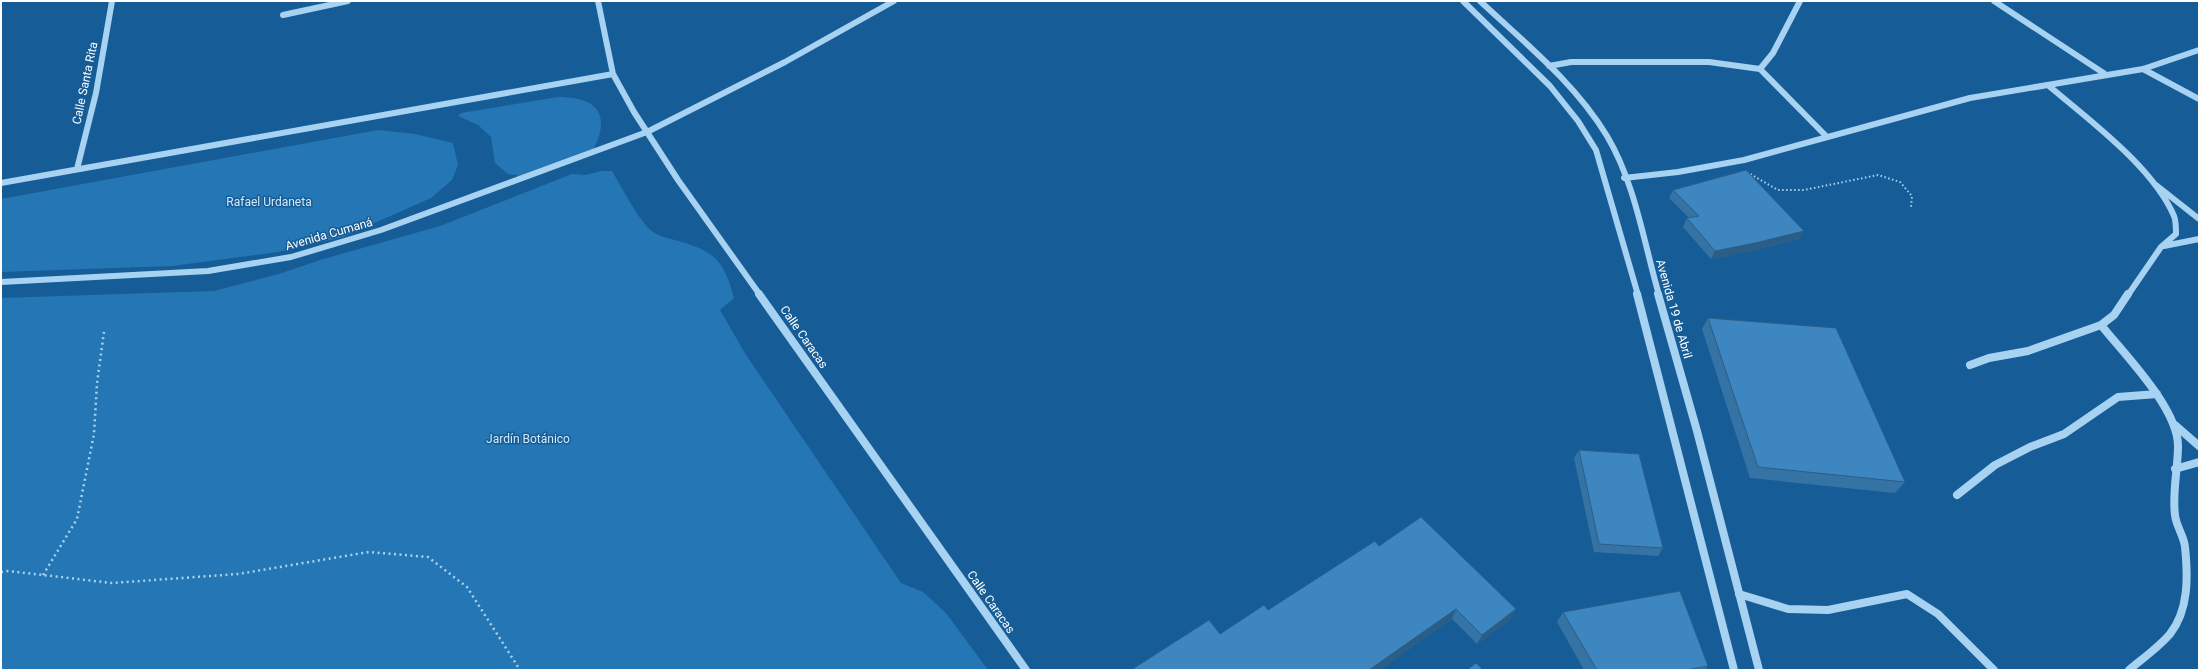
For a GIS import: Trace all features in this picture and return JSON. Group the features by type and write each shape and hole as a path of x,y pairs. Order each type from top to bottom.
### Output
{"street":[{"name":"Calle Santa Rita","path":"77,169 96,93 112,1"},
{"path":"283,15 348,1"},
{"name":"Calle Caracas","path":"598,1 613,74 647,132 683,186 1026,670"},
{"name":"Avenida Cumaná","path":"1,282 208,271 291,257 381,230 423,216 647,132 785,62 894,1"},
{"path":"1464,1 1550,86 1578,121 1596,150 1652,345 1734,670"},
{"name":"Avenida 19 de Abril","path":"1480,1 1549,66 1582,103 1614,150 1624,178 1674,346 1759,670"},
{"path":"1760,69 1773,53 1800,1"},
{"path":"1994,1 2105,74"},
{"path":"1624,178 1678,172 1733,162 1895,117 1970,98 2049,86 2105,74 2143,69 2199,50"},
{"path":"1549,66 1571,62 1709,62 1760,69 1827,136"},
{"path":"2143,69 2199,98"},
{"path":"1,183 613,74"},
{"path":"2049,86 2121,150 2151,181 2199,219"},
{"path":"1970,365 1989,358 2028,351 2101,325 2114,315 2161,247 2176,234 2174,216 2151,181"},
{"path":"2161,247 2199,239"},
{"path":"2101,325 2158,394 2175,425 2199,446"},
{"path":"1957,495 1994,465 2030,447 2064,434 2118,398 2158,394"},
{"path":"2129,670 2170,634 2182,611 2186,591 2186,545 2175,516 2175,469 2178,445 2175,425"},
{"path":"2175,469 2199,462"},
{"path":"1740,594 1788,609 1828,610 1907,594 1938,614 1994,670"}],"path":[{"path":"1733,162 1756,178 1778,190 1804,190 1878,175 1900,182 1912,196 1911,207"},
{"path":"43,575 77,519 94,434 97,382 104,332"},
{"path":"1,572 8,570 112,583 238,574 369,552 428,557 467,587 520,670"}],"green space":[{"path":"558,97 582,100 591,104 597,110 600,117 601,126 599,137 593,150 527,177 508,174 495,163 491,137 478,125 458,116 461,113"},
{"name":"Rafael Urdaneta","path":"378,130 415,134 453,143 458,165 452,180 431,198 343,237 278,252 172,266 1,272 1,199"},
{"name":"Jardín Botánico","path":"602,171 612,171 642,221 653,232 662,237 702,249 717,260 726,275 734,298 720,310 746,355 901,583 923,592 946,613 988,670 1,670 1,298 214,291 282,273 320,260 440,226 572,174 585,175"}],"building":[{"path":"1746,170 1804,231 1715,251 1687,218 1699,216 1673,190"},
{"path":"1708,318 1836,328 1905,482 1758,467"},
{"path":"1579,450 1639,454 1663,548 1599,544"},
{"path":"1421,517 1516,609 1482,635 1456,609 1369,670 1131,670 1209,620 1220,634 1264,605 1268,610 1375,541 1379,546"},
{"path":"1680,591 1708,666 1686,670 1597,670 1563,612"},
{"path":"1476,663 1483,670 1467,670"}]}
